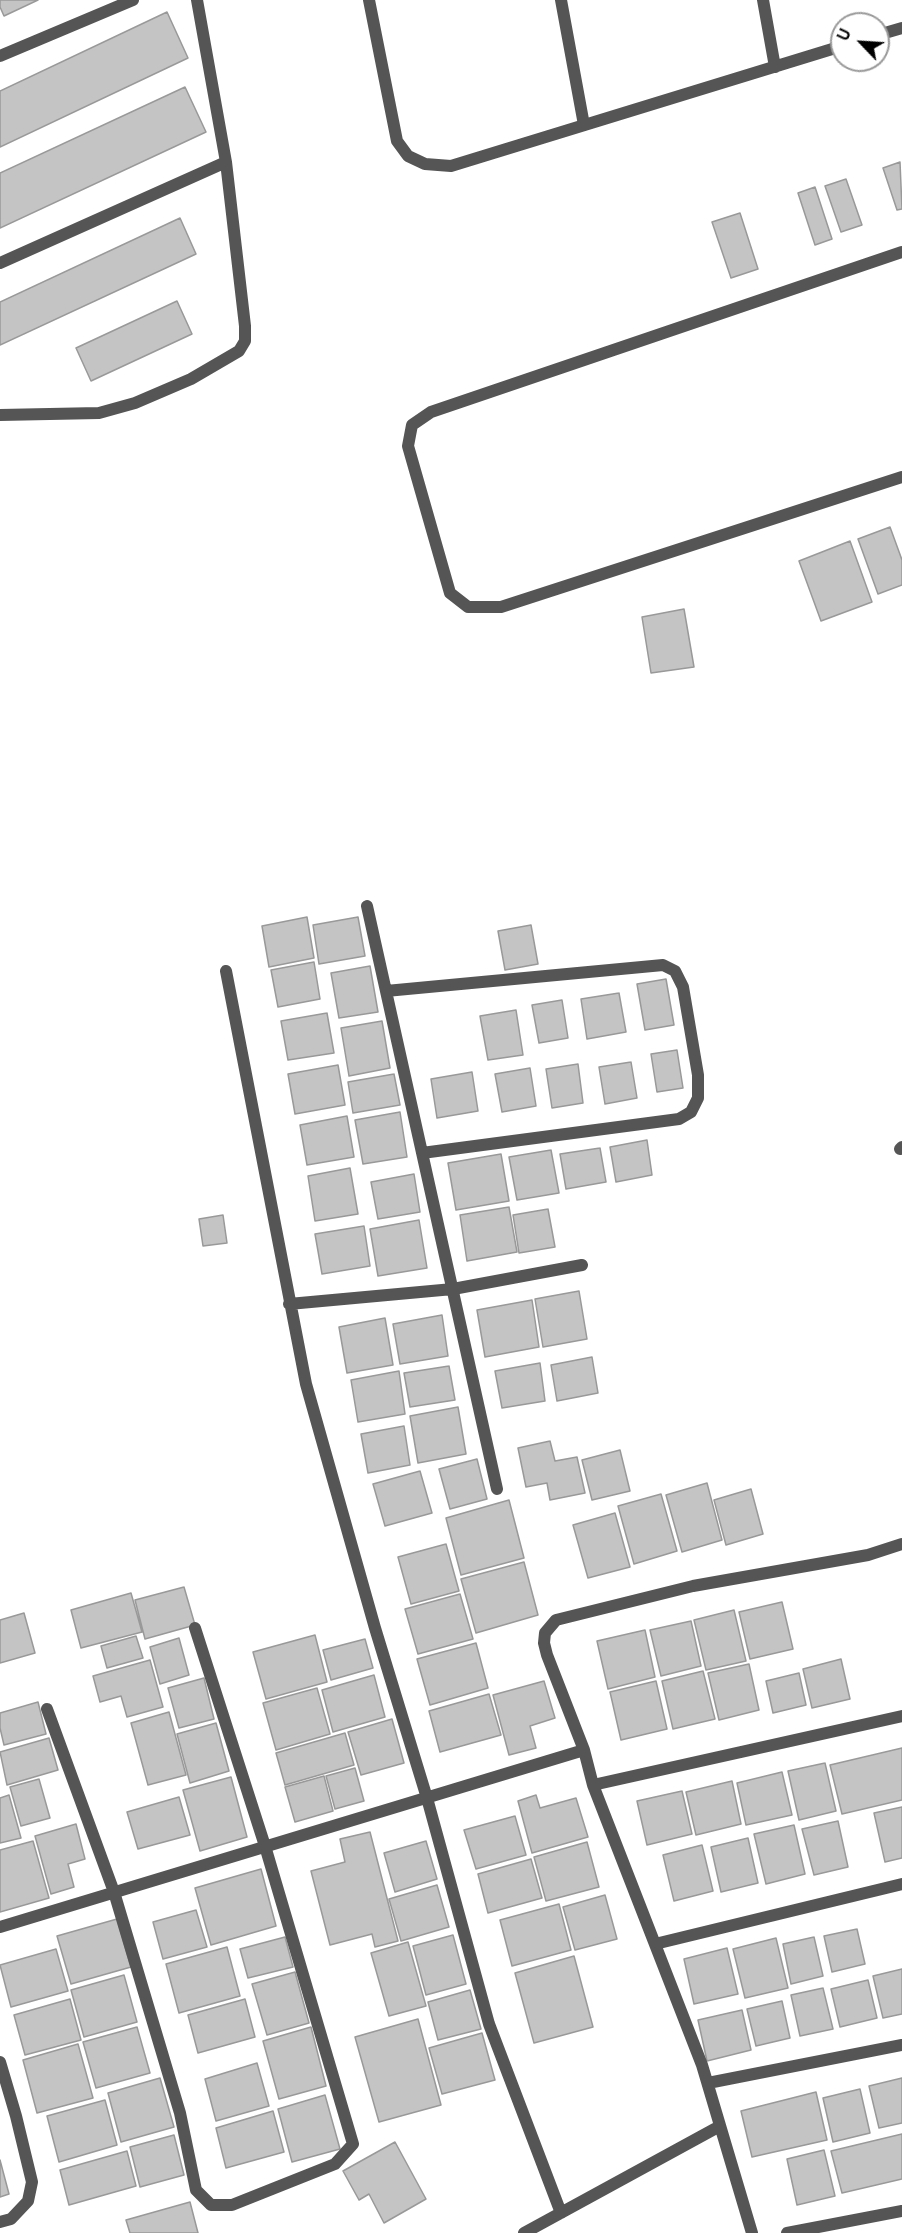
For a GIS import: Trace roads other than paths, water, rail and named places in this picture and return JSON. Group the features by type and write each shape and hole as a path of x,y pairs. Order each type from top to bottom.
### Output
{"street":[{"path":"0,56 133,0"},
{"path":"0,415 99,413 135,403 191,379 239,351 244,341 245,326 226,162 197,0"},
{"path":"369,0 397,141 408,156 425,164 451,166 830,50"},
{"path":"561,0 584,125"},
{"path":"763,0 775,67"},
{"path":"0,263 226,162"},
{"path":"902,252 431,412 412,424 408,446 450,593 468,607 501,607 902,477"},
{"path":"367,906 497,1489"},
{"path":"386,992 663,965 675,971 683,987 698,1075 698,1098 691,1112 679,1119 422,1153"},
{"path":"226,971 306,1384 375,1628 427,1798 489,2024 561,2213"},
{"path":"289,1304 453,1289 582,1265"},
{"path":"752,2233 708,2083 592,1785 584,1750 544,1643 545,1633 556,1620 693,1586 868,1555 898,1545"},
{"path":"47,1709 114,1892 180,2113 196,2190 210,2205 232,2205 335,2164 353,2144 265,1846 195,1628"},
{"path":"592,1785 902,1716"},
{"path":"0,1927 584,1750"},
{"path":"655,1944 902,1884"},
{"path":"708,2083 902,2045"},
{"path":"0,2062 16,2115 32,2182 28,2201 11,2219 0,2222"},
{"path":"524,2233 720,2126"},
{"path":"787,2233 902,2211"}]}
